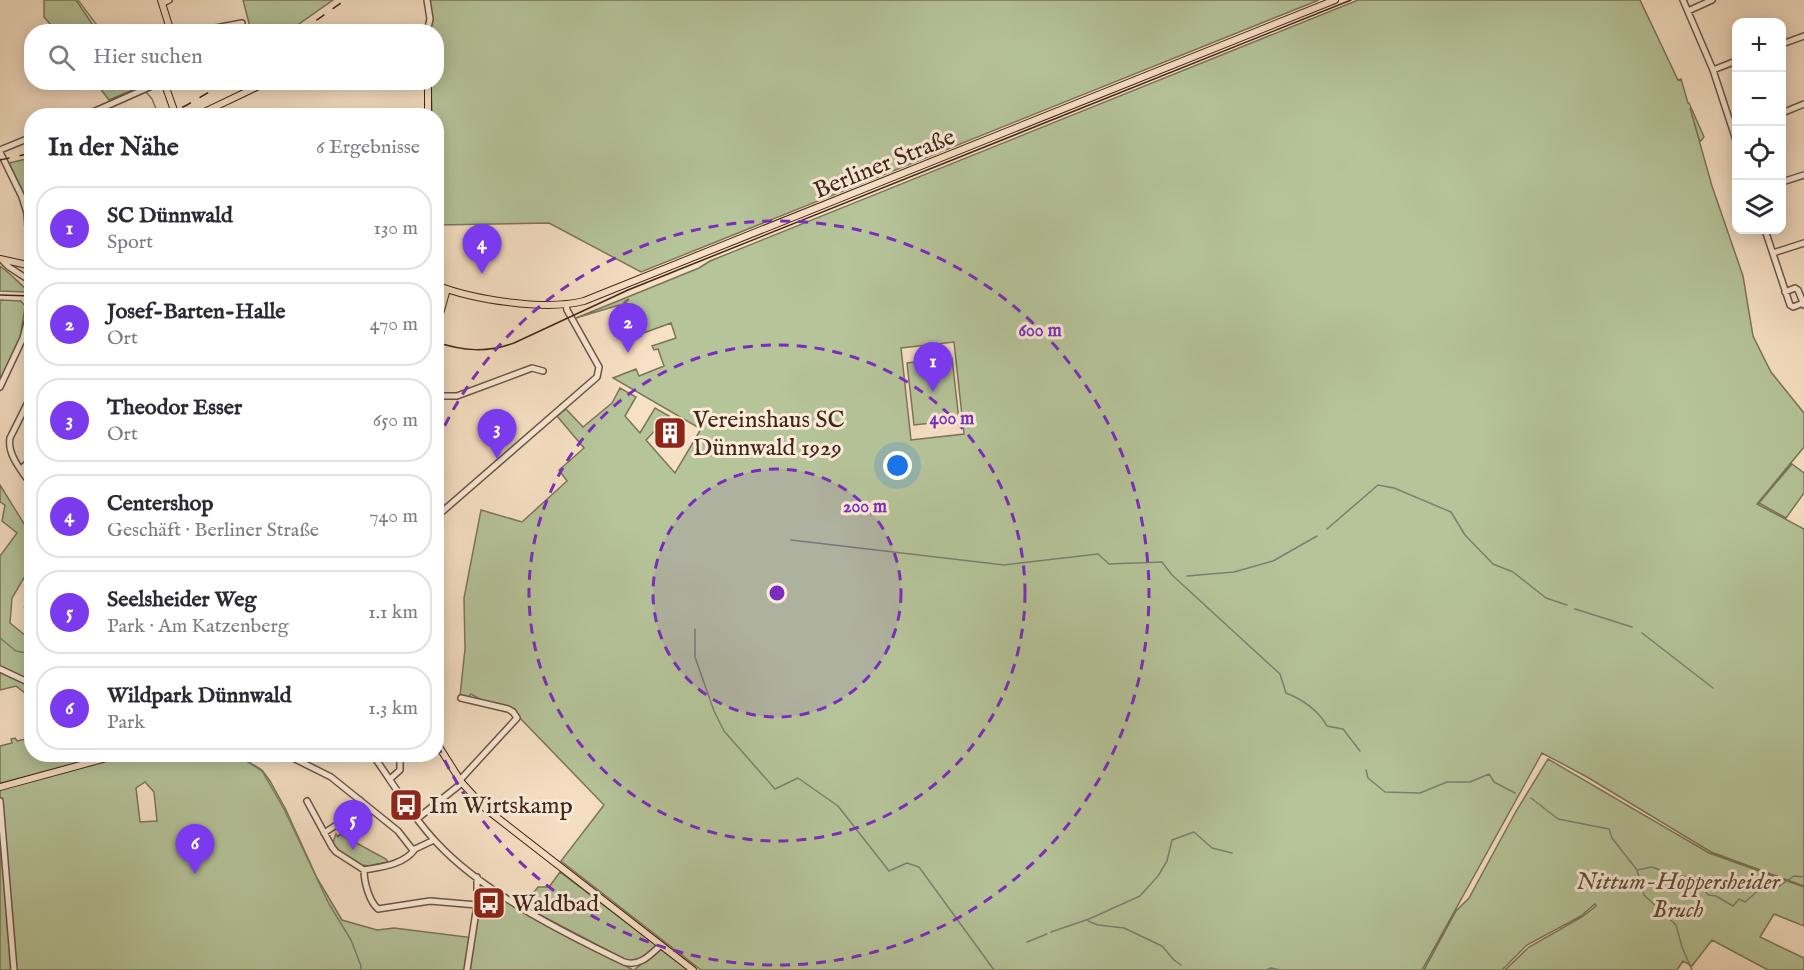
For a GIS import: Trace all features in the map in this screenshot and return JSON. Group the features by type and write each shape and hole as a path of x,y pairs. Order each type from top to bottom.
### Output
{"main road":[{"name":"Berliner Straße","path":"444,288 493,300 566,304 584,301 1335,0"},
{"path":"164,1 169,24"},
{"path":"167,90 173,108"},
{"path":"213,108 250,90"},
{"path":"428,90 428,108"},
{"path":"1,260 24,265"},
{"path":"444,300 447,289"},
{"path":"444,755 461,782 499,820 693,970"},
{"path":"0,787 92,762"}],"street":[{"path":"427,0 429,24"},
{"path":"1683,0 1713,70 1733,126"},
{"path":"1688,11 1712,0"},
{"path":"1786,43 1804,36"},
{"path":"1713,70 1732,63"},
{"path":"102,108 143,90"},
{"path":"1786,111 1804,104"},
{"path":"24,140 0,151 24,206"},
{"path":"1786,181 1804,174"},
{"path":"1767,234 1785,292 1790,305 1793,307 1804,304 1795,288 1785,292"},
{"path":"1773,253 1804,243"},
{"path":"1,260 24,277"},
{"path":"444,510 589,384 599,372 597,362 567,310 566,304"},
{"path":"0,387 24,334"},
{"path":"444,396 457,396 532,368 543,371"},
{"path":"24,411 9,444 9,450 24,474"},
{"path":"21,469 24,466"},
{"path":"0,669 24,680"},
{"path":"418,818 461,782 517,718 508,709 461,698"},
{"path":"301,762 331,777 398,831 410,847 415,849"},
{"path":"378,762 434,840 477,877 525,909 630,964 639,962 661,945"},
{"path":"390,779 400,770 400,762"},
{"path":"324,833 341,822 360,800"},
{"path":"0,801 14,970"},
{"path":"307,801 336,852 364,870 393,864 411,855 415,849 434,840"},
{"path":"364,870 373,903 378,909 430,901 477,905"},
{"path":"467,970 477,905 477,877"}],"green space":[{"path":"44,0 76,0 92,24 50,24 44,17"},
{"path":"243,0 333,0 299,24 249,24"},
{"path":"428,0 1319,0 641,272 549,223 444,225 444,108 432,108 431,90 444,90 444,24 429,24"},
{"path":"1358,0 1640,0 1678,80 1681,79 1688,103 1704,137 1700,142 1690,108 1712,186 1743,276 1753,336 1771,372 1804,413 1804,447 1757,504 1804,529 1804,886 1711,852 1587,777 1542,753 1422,970 701,970 561,861 604,805 520,718 515,709 483,701 471,694 468,698 460,696 465,649 464,598 481,510 522,522 567,481 559,470 584,448 557,416 566,409 583,427 612,403 620,388 636,397 625,416 640,433 655,408 669,416 646,440 675,473 701,429 613,378 636,369 639,376 664,366 658,349 654,350 652,346 676,338 671,323 627,339 625,335 638,327 623,306 629,299 622,306 576,318 699,268 710,261","holes":["954,342 964,434 911,440 901,348"]},
{"path":"101,90 133,90 109,100"},
{"path":"24,160 24,195 9,163"},
{"path":"0,266 24,287 24,292 0,291"},
{"path":"0,300 21,301 24,305 24,313 20,339 0,380"},
{"path":"952,358 959,420 914,425 907,363"},
{"path":"1792,464 1804,473 1804,493 1786,518 1759,503"},
{"path":"0,485 24,524 24,578 12,598 10,623 24,634 24,692 16,686 0,690 0,556 17,533 2,521 5,505 0,502"},
{"path":"11,739 24,740 24,762 249,762 262,770 270,781 317,878 342,920 377,930 394,928 474,938 480,891 489,905 499,895 633,970 0,970 0,746 12,743","holes":["145,782 154,792 157,821 140,822 136,788"]},
{"name":"Nittum-Hoppersheider Bruch","path":"1548,759 1709,853 1804,887 1804,926 1774,914 1760,937 1804,958 1804,970 1768,970 1712,940 1692,966 1683,961 1677,970 1505,970 1529,947 1582,917 1596,906 1595,904 1581,916 1527,945 1502,970 1424,970 1456,911 1469,898 1515,813"},
{"path":"336,834 338,837 340,834 388,862 362,865 336,849 333,842"},
{"path":"560,872 657,946 640,960 628,961 523,906 538,887 549,887"},
{"path":"660,949 688,970 634,970"}],"waterway":[{"path":"78,0 96,24"},
{"path":"146,92 156,108"},
{"path":"1327,529 1378,485 1394,488 1451,512 1465,535 1493,564 1513,572 1546,598 1567,605"},
{"path":"1187,576 1234,572 1273,561 1317,536"},
{"path":"791,540 1004,565 1098,554 1109,564 1162,562 1172,575 1280,674 1286,693 1310,706 1327,726 1343,729 1360,751"},
{"path":"1575,609 1632,627"},
{"path":"695,629 695,657 714,711 724,731 775,789 798,778 838,806 889,871 907,863 919,867 994,970"},
{"path":"1642,633 1713,688"},
{"path":"0,638 16,651 24,652"},
{"path":"248,762 262,771 284,809 329,904 351,940 361,966 360,970"},
{"path":"1366,770 1368,778 1385,792 1420,793 1447,782 1470,782 1489,774 1494,782 1515,793"},
{"path":"1531,798 1558,819 1609,829 1612,838 1637,870 1644,895 1676,925 1692,970"},
{"path":"1051,932 1089,919 1140,896 1158,876 1167,861 1172,840 1194,832 1212,848 1232,853"},
{"path":"1637,870 1652,867 1676,876 1695,877 1708,895 1716,896 1733,906 1739,899 1745,902 1768,882 1778,887 1794,876 1804,877"},
{"path":"1088,921 1098,925 1124,928 1162,946 1181,965"},
{"path":"1027,942 1047,934"},
{"path":"1266,970 1271,968 1280,970"}],"tram line":[{"path":"444,344 475,350 514,343 628,290 1351,0"},
{"path":"0,295 24,296"}],"railway":[{"path":"311,24 345,0"},
{"path":"181,108 212,90"},
{"path":"0,160 24,155"}],"place":[{"name":"Centershop","path":"482,274"},
{"name":"Josef-Barten-Halle","path":"628,353"},
{"name":"SC Dünnwald","path":"933,392"},
{"name":"Vereinshaus SC Dünnwald 1929","path":"670,433"},
{"name":"Theodor Esser","path":"497,459"},
{"name":"Im Wirtskamp","path":"406,805"},
{"name":"Seelsheider Weg","path":"353,850"},
{"name":"Wildpark Dünnwald","path":"195,874"},
{"name":"Waldbad","path":"489,903"}]}
